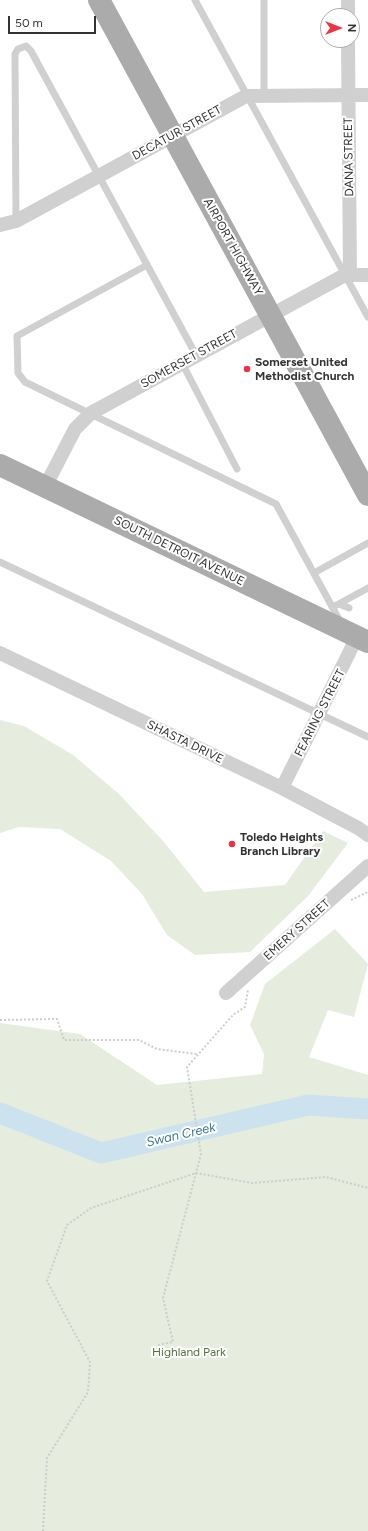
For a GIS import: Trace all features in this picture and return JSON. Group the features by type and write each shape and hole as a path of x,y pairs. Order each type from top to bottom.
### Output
{"main road":[{"name":"AIRPORT HIGHWAY","path":"99,0 368,495"},
{"name":"SOUTH DETROIT AVENUE","path":"0,465 357,636"}],"street":[{"name":"DANA STREET","path":"348,48 348,275"},
{"name":"DECATUR STREET","path":"0,225 16,222 246,96 368,95"},
{"name":"SOMERSET STREET","path":"45,487 75,429 91,412 270,314 348,275 368,275"},
{"name":"FEARING STREET","path":"282,788 357,636"},
{"name":"SHASTA DRIVE","path":"0,653 282,788 358,828 368,835"},
{"name":"EMERY STREET","path":"226,993 368,866"}],"lane":[{"path":"196,0 246,96 348,275 368,317"},
{"path":"264,0 264,95"},
{"path":"16,222 15,54 18,48 26,46 31,51 196,355"},
{"path":"147,265 17,336 17,366 21,378 25,382 91,412 276,504 314,573 357,636"},
{"path":"182,363 238,469"},
{"path":"314,573 368,543"},
{"path":"0,562 320,712 368,737"},
{"path":"336,605 368,588"},
{"path":"336,605 349,608"}],"path":[{"path":"345,902 368,892"},
{"path":"158,1345 173,1342 163,1298 201,1154 187,1067 233,1015 245,1006 251,985"},
{"path":"0,1020 58,1019 64,1040 139,1040 157,1049 197,1054"},
{"path":"43,1531 46,1458 88,1392 90,1362 46,1281 68,1225 91,1208 196,1173 252,1183 326,1177 368,1188"}],"green space":[{"path":"0,720 24,726 73,755 119,794 163,841 204,892 285,885 323,831 348,843 308,896 250,952 195,955 167,935 142,894 111,861 60,829 19,827 0,833"},
{"name":"Highland Park","path":"335,929 368,964 354,1017 328,1010 309,1057 368,1075 368,1531 0,1531 0,1023 80,1034 157,1085 262,1074 264,1054 250,1025 265,984"}],"waterway":[{"name":"Swan Creek","path":"0,1113 101,1153 308,1105 368,1109"}],"place":[{"name":"Somerset United Methodist Church","path":"247,369"},
{"name":"Toledo Heights Branch Library","path":"232,844"}]}
